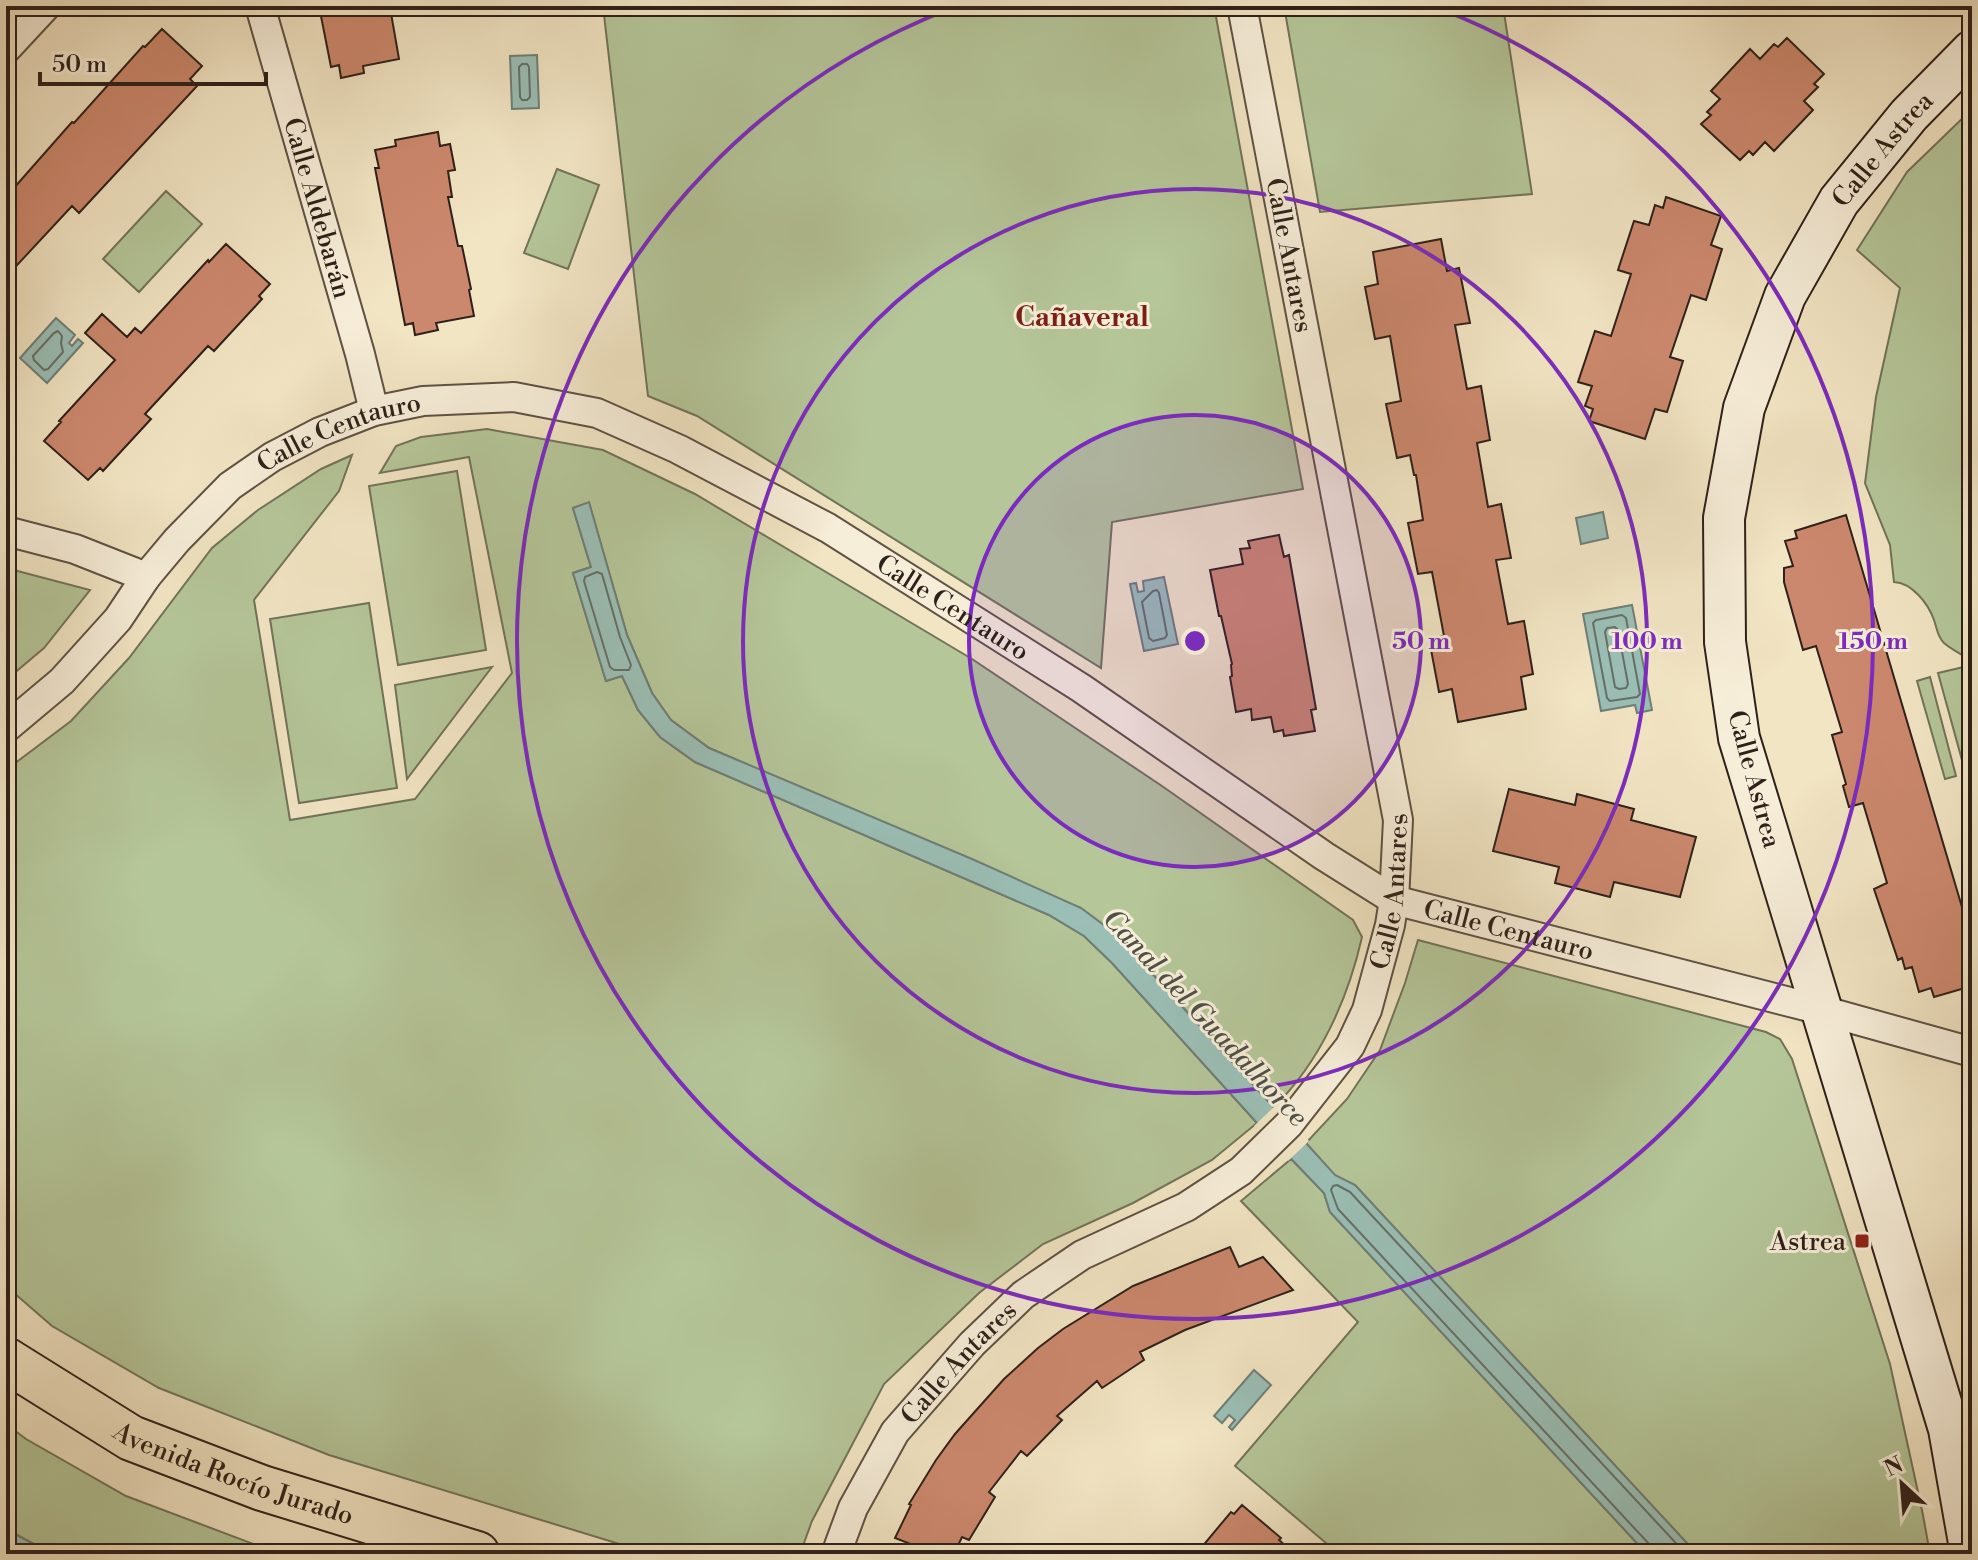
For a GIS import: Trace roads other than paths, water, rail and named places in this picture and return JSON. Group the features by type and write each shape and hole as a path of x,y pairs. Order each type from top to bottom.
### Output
{"main road":[{"name":"Avenida Rocío Jurado","path":"6,1360 131,1438 262,1488 477,1554"}],"street":[{"path":"6,49 46,6"},
{"name":"Calle Aldebarán","path":"260,6 374,411"},
{"name":"Calle Antares","path":"836,1554 853,1508 895,1432 972,1344 1023,1295 1082,1255 1186,1207 1241,1171 1297,1113 1350,1046 1367,1010 1390,925 1398,820 1242,6"},
{"name":"Calle Astrea","path":"1971,1554 1949,1429 1739,738 1725,642 1724,518 1744,408 1785,296 1839,201 1909,115 1972,51"},
{"name":"Calle Centauro","path":"6,728 62,681 118,619 146,577 177,540 230,486 284,450 374,411 423,401 514,397 597,413 678,449 842,536 1081,688 1324,856 1394,900 1972,1052"},
{"path":"6,531 75,549 146,577"}],"water":[{"path":"537,55 539,108 512,109 510,56"},
{"path":"56,318 75,335 69,343 72,346 78,339 83,343 47,383 20,358"},
{"path":"589,502 627,635 652,693 671,720 709,748 1081,908 1117,935 1335,1175 1355,1185 1697,1554 1647,1554 1330,1212 1324,1193 1084,936 1049,915 695,762 660,737 638,710 622,676 606,681 573,573 591,567 573,508"},
{"path":"1603,512 1608,538 1581,544 1576,518"},
{"path":"1164,577 1178,644 1144,651 1130,584 1136,583 1138,592 1144,591 1143,581"},
{"path":"1632,605 1652,710 1637,713 1635,705 1601,711 1583,614"},
{"path":"1254,1370 1271,1385 1232,1430 1229,1427 1235,1420 1229,1415 1222,1423 1214,1416"},
{"path":"6,1529 52,1554 6,1554"}],"place":[{"name":"Astrea","path":"1862,1241"}],"district":[{"name":"Cañaveral","path":"1082,316"}],"water label":[{"name":"Canal del Guadalhorce","path":"1206,1017"}]}
